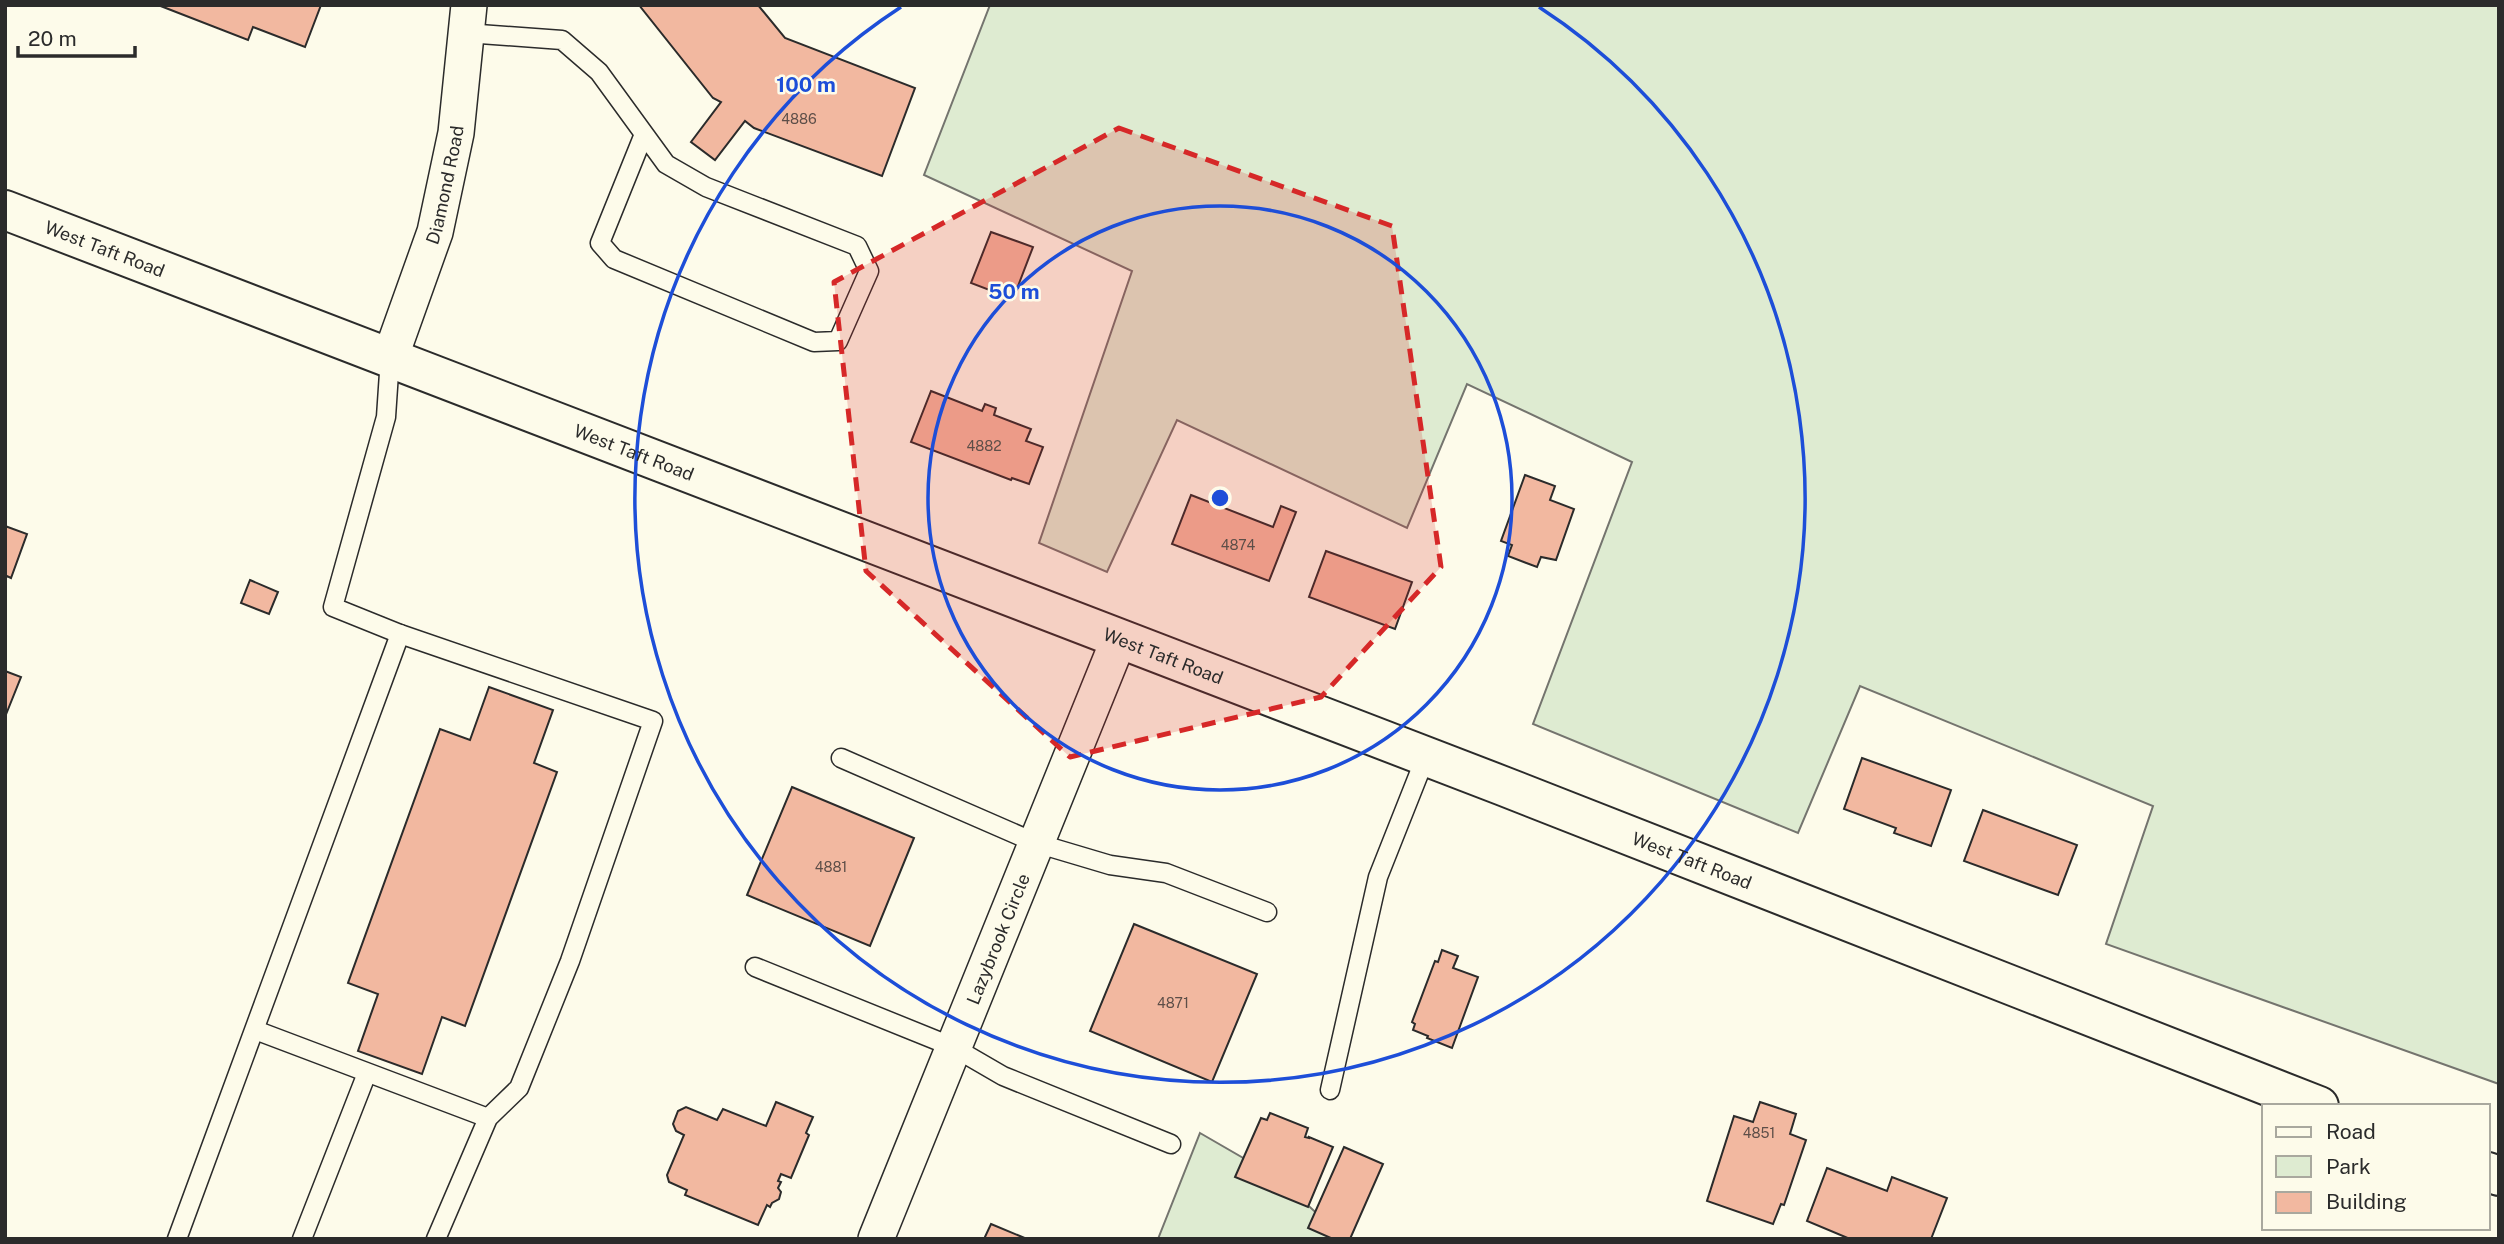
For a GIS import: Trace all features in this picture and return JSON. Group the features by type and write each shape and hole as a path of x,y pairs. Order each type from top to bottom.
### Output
{"main road":[{"name":"West Taft Road","path":"5,210 1426,756 2314,1104"}],"street":[{"name":"Diamond Road","path":"390,358 435,232 456,133 467,19"},
{"name":"Lazybrook Circle","path":"876,1239 1119,639"}],"lane":[{"path":"467,19 562,40 599,72 666,164 706,187 857,246 869,271 838,341 814,342 614,259 600,243 644,134"},
{"path":"390,358 386,417 333,607 400,634 653,721 570,961 519,1088 488,1118 436,1239"},
{"path":"177,1239 400,634"},
{"path":"1330,1090 1378,877 1426,756"},
{"path":"841,758 1036,842 1110,865 1166,873 1267,912"},
{"path":"755,967 953,1047 1003,1076 1171,1144"},
{"path":"256,1030 488,1118"},
{"path":"302,1239 367,1073"}],"highlighted area":[{"path":"1119,128 1392,226 1441,567 1321,697 1070,757 866,571 834,282"}],"green space":[{"path":"990,5 2499,5 2499,1084 2106,944 2153,806 1860,686 1798,833 1533,724 1632,462 1467,384 1407,528 1177,420 1107,572 1039,543 1132,271 924,175"},
{"path":"1200,1133 1278,1178 1345,1239 1158,1239"}],"building":[{"path":"158,5 321,5 305,47 253,27 248,40"},
{"path":"639,5 758,5 785,38 915,88 882,176 754,128 745,121 715,160 691,142 721,102 713,98"},
{"path":"991,232 1033,247 1013,299 971,283"},
{"path":"931,391 982,411 985,404 996,408 994,415 1031,429 1026,441 1043,447 1029,484 1012,478 1011,480 911,442"},
{"path":"1525,475 1555,486 1550,500 1574,509 1556,560 1541,557 1537,567 1508,556 1512,545 1501,541"},
{"path":"1191,495 1273,527 1281,506 1296,512 1269,581 1172,544"},
{"path":"5,526 27,534 11,578 7,576 5,580"},
{"path":"1326,551 1412,582 1395,629 1309,597"},
{"path":"250,580 278,592 269,614 241,603"},
{"path":"5,671 21,677 5,717"},
{"path":"489,687 553,710 534,763 557,772 465,1026 442,1017 422,1074 358,1051 378,994 348,983 440,729 470,740"},
{"path":"1862,758 1951,790 1931,846 1894,833 1896,828 1844,809"},
{"path":"792,787 914,838 870,946 747,895"},
{"path":"1983,810 2077,845 2058,895 1964,861"},
{"path":"1134,924 1257,974 1212,1082 1090,1031"},
{"path":"1442,950 1458,956 1453,968 1478,977 1452,1048 1413,1030 1415,1024 1412,1022 1435,961 1438,962"},
{"path":"776,1102 813,1117 806,1133 809,1135 791,1178 781,1174 778,1181 781,1182 778,1188 781,1192 779,1199 770,1207 767,1205 758,1225 685,1195 687,1190 669,1182 667,1175 684,1135 676,1131 673,1124 678,1111 686,1107 717,1120 723,1109 766,1126"},
{"path":"1760,1102 1796,1114 1790,1134 1806,1140 1784,1205 1781,1204 1773,1224 1707,1201 1734,1116 1753,1122"},
{"path":"1270,1113 1308,1128 1305,1137 1333,1147 1308,1207 1235,1177 1261,1118 1267,1120"},
{"path":"1344,1147 1383,1164 1350,1239 1333,1239 1308,1228"},
{"path":"1827,1168 1887,1191 1892,1177 1947,1198 1931,1239 1850,1239 1807,1221"},
{"path":"991,1224 1027,1239 984,1239"}]}
